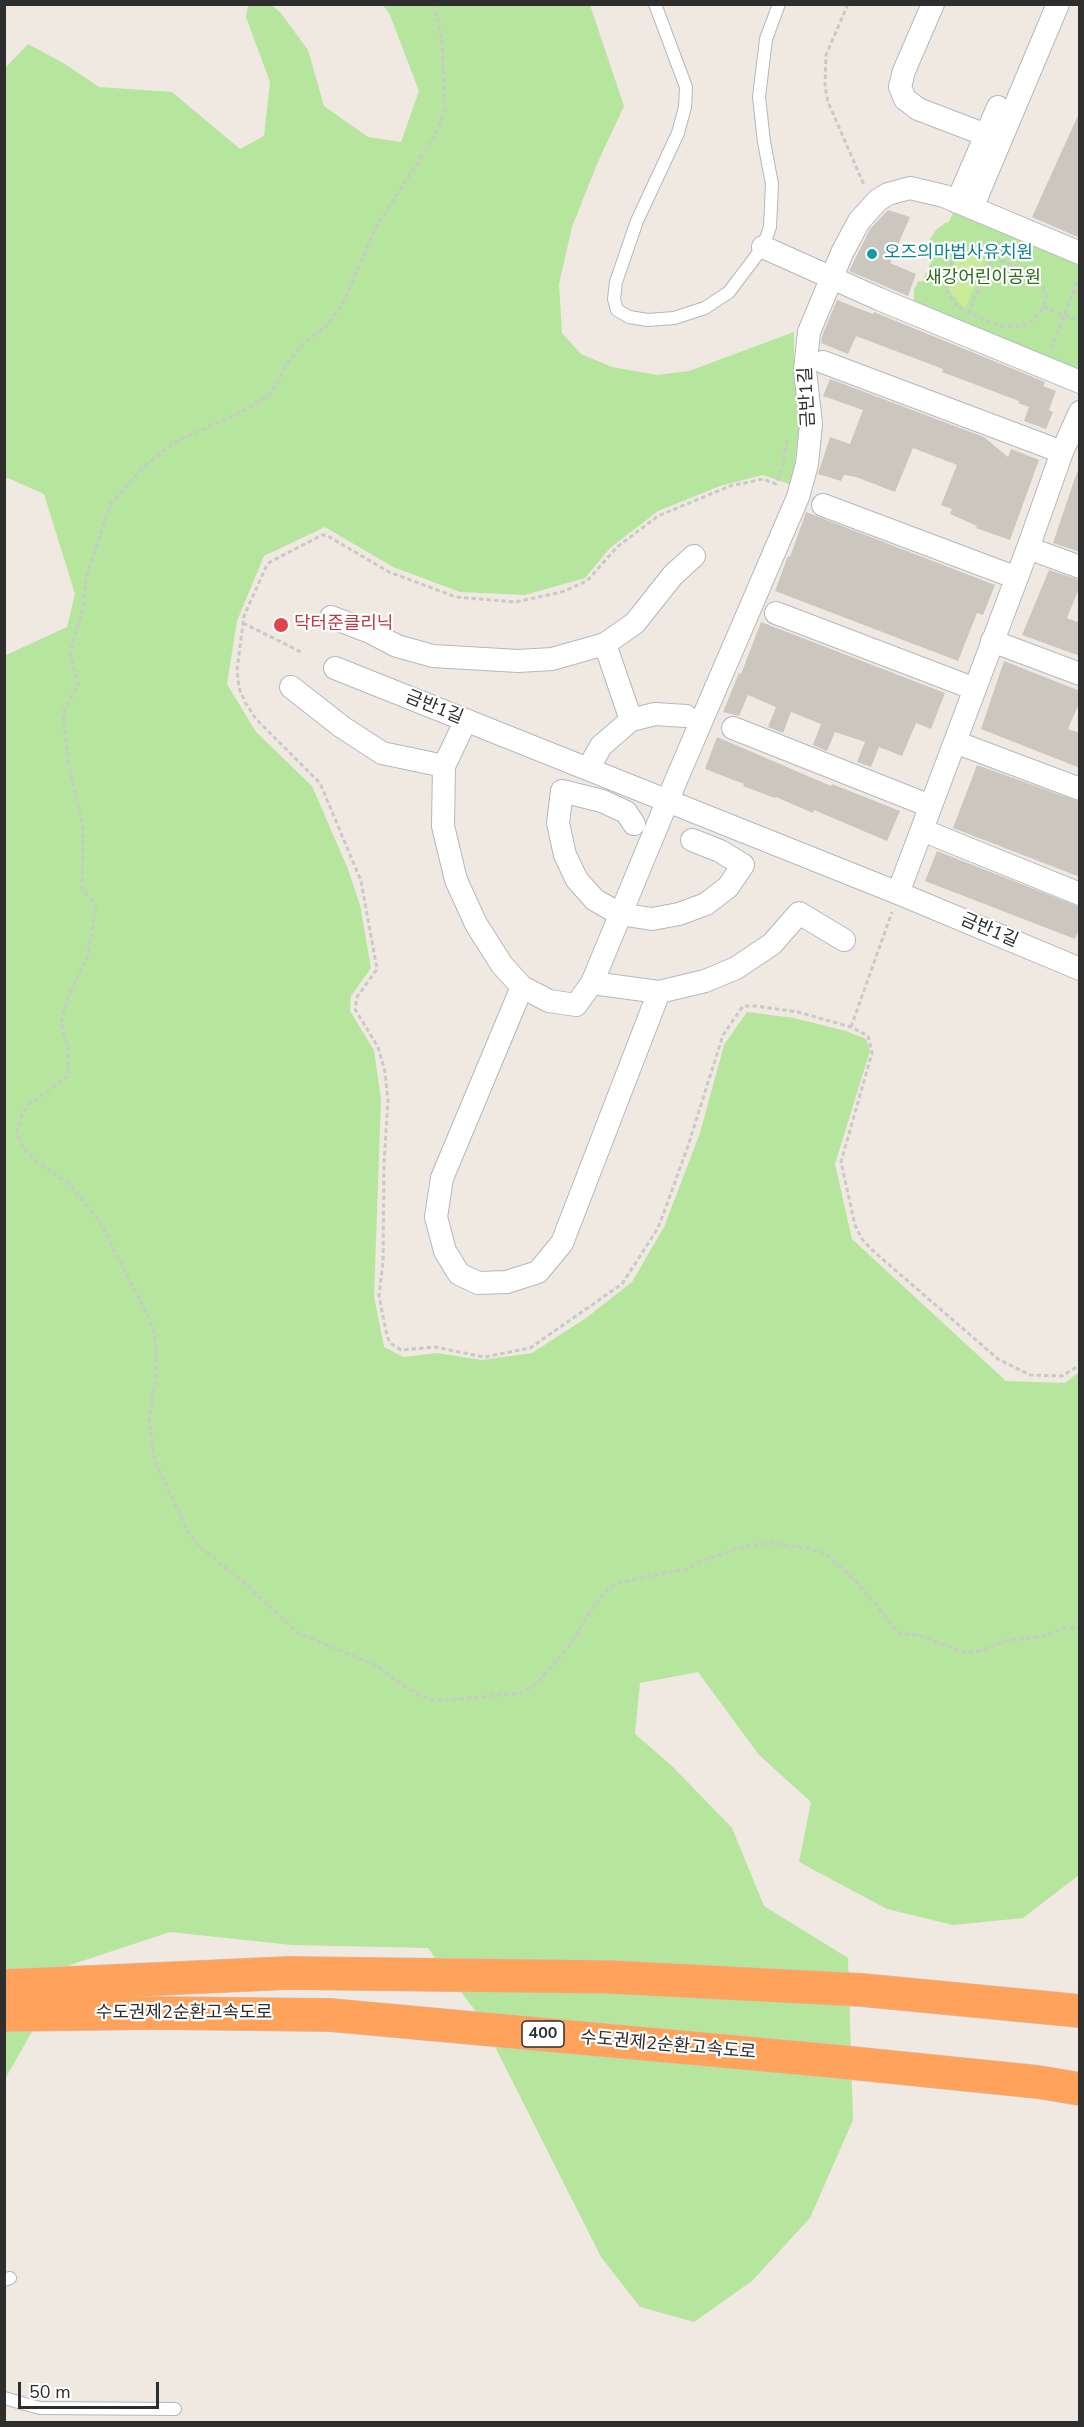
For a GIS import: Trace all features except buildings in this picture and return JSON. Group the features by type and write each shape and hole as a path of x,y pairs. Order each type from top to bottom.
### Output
{"highway":[{"name":"수도권제2순환고속도로","path":"4,1986 288,1973 610,1977 862,1990 1080,2011"},
{"name":"수도권제2순환고속도로","path":"4,2015 154,2013 330,2015 832,2061 1080,2088"}],"street":[{"path":"933,4 904,70 900,87 902,93 905,99 918,109 993,137"},
{"path":"965,205 1045,4"},
{"path":"993,137 1058,4"},
{"name":"금반1길","path":"668,801 804,480 811,424 805,369 809,332 832,276 859,221 878,200 888,194 910,188 944,196 1080,252"},
{"path":"763,247 879,299 1080,382"},
{"name":"금반1길","path":"823,362 1069,448"},
{"path":"898,893 992,641 1069,448 1080,412"},
{"path":"823,505 1017,578"},
{"path":"1028,548 1080,567"},
{"path":"331,617 370,632 397,646 444,657 518,662 552,659 605,644 635,623 673,575 694,556"},
{"path":"776,614 975,689"},
{"path":"992,641 1080,674"},
{"path":"605,644 631,720"},
{"name":"금반1길","path":"335,668 898,893 1080,969"},
{"path":"291,687 342,727 382,753 444,766"},
{"path":"588,769 601,746 631,720 655,714 686,716"},
{"path":"466,720 444,766 443,826 456,880 476,924 502,965 522,987 549,1001 576,1005 592,983 668,801"},
{"path":"733,728 930,806"},
{"path":"955,742 1080,789"},
{"path":"634,824 627,812 602,801 562,791 558,823 565,855 577,880 596,900 620,914 652,919 679,914 706,904 728,887 743,865 720,851 692,840"},
{"path":"922,830 1080,894"},
{"path":"592,983 658,992 705,981 735,968 772,944 799,914 844,940"},
{"path":"522,987 442,1178 436,1217 445,1251 459,1274 478,1283 507,1282 538,1272 562,1242 658,992"}],"lane":[{"path":"655,4 686,87 685,107 678,133 638,221 618,275 614,299 617,310 629,317 648,320 674,318 705,308 729,292 763,247 770,227 772,184 759,97 766,39 779,4"},
{"path":"4,2398 40,2408 175,2409"}],"path":[{"path":"438,4 436,12 442,41 445,110 435,136 376,227 342,305 327,324 301,346 287,364 271,394 245,411 177,441 142,468 110,505 86,578 83,607 70,654 78,684 63,713 68,761 83,828 82,888 96,906 88,955 61,1022 68,1048 68,1076 28,1105 22,1114 18,1131 21,1144 36,1161 70,1185 99,1220 150,1321 155,1336 158,1371 149,1420 155,1462 190,1534 200,1547 247,1585 298,1633 377,1666 417,1694 436,1701 521,1694 535,1685 569,1647 592,1609 608,1589 619,1583 687,1569 699,1562 742,1547 771,1543 825,1553 855,1580 900,1634 918,1635 966,1653 984,1650 1004,1641 1046,1636 1063,1628 1080,1628"},
{"path":"848,4 826,55 825,86 828,102 868,195"},
{"path":"969,312 1001,239"},
{"path":"980,253 993,257 1034,274 1046,294 1044,308 1028,324 1014,327 1000,326 959,308 948,294 945,282 946,270 952,261 963,255 980,253"},
{"path":"1050,354 1080,275"},
{"path":"1044,308 1080,322"},
{"path":"789,432 782,468 776,484 763,479 730,486 658,516 617,547 587,581 562,592 515,602 456,597 408,581 326,535 322,535 270,562 244,616 237,670 239,688 245,702 256,719 320,783 365,894 377,969 357,997 355,1008 378,1047 385,1072 388,1101 384,1163 383,1262 379,1296 390,1343 401,1350 435,1347 484,1357 530,1348 622,1284 658,1228 688,1146 723,1035 743,1006 798,1012 851,1027 868,1035 872,1053 841,1162 855,1225 862,1239 872,1250 998,1359 1030,1375 1062,1376 1080,1365"},
{"path":"243,624 301,652"},
{"path":"851,1027 898,893"}],"green space":[{"path":"248,5 271,5 280,12 308,50 324,106 368,137 401,142 419,91 390,15 383,5 590,5 624,106 597,164 572,227 559,284 562,333 581,354 612,367 657,375 689,371 794,332 794,367 799,427 792,485 763,475 720,486 658,511 610,548 585,578 525,595 460,592 393,567 325,527 264,556 237,621 227,684 256,732 312,786 348,869 360,905 371,968 351,996 350,1011 374,1050 381,1099 374,1296 384,1347 403,1357 437,1353 482,1360 532,1353 586,1318 632,1282 664,1227 700,1133 724,1045 747,1012 794,1018 846,1031 866,1039 870,1051 835,1164 852,1239 1006,1381 1065,1383 1079,1372 1079,1875 1023,1918 953,1925 887,1909 799,1862 811,1802 759,1755 698,1672 640,1683 635,1734 673,1767 732,1828 764,1906 848,1958 853,2120 810,2218 752,2281 694,2322 640,2307 601,2257 480,2017 428,1948 292,1945 170,1932 70,1965 5,2079 4,656 67,627 75,594 44,494 5,478 5,68 28,44 65,64 99,87 172,92 240,149 264,136 270,82 246,17"},
{"name":"새강어린이공원","path":"954,211 1079,264 1079,372 911,307 918,281 922,282 932,260 927,258 925,253 930,239 935,231 949,222"},
{"path":"972,256 987,259 965,308 950,291 948,275 953,264 962,258"}],"place":[{"name":"오즈의마법사유치원","path":"872,254"},
{"name":"닥터준클리닉","path":"281,625"}]}
